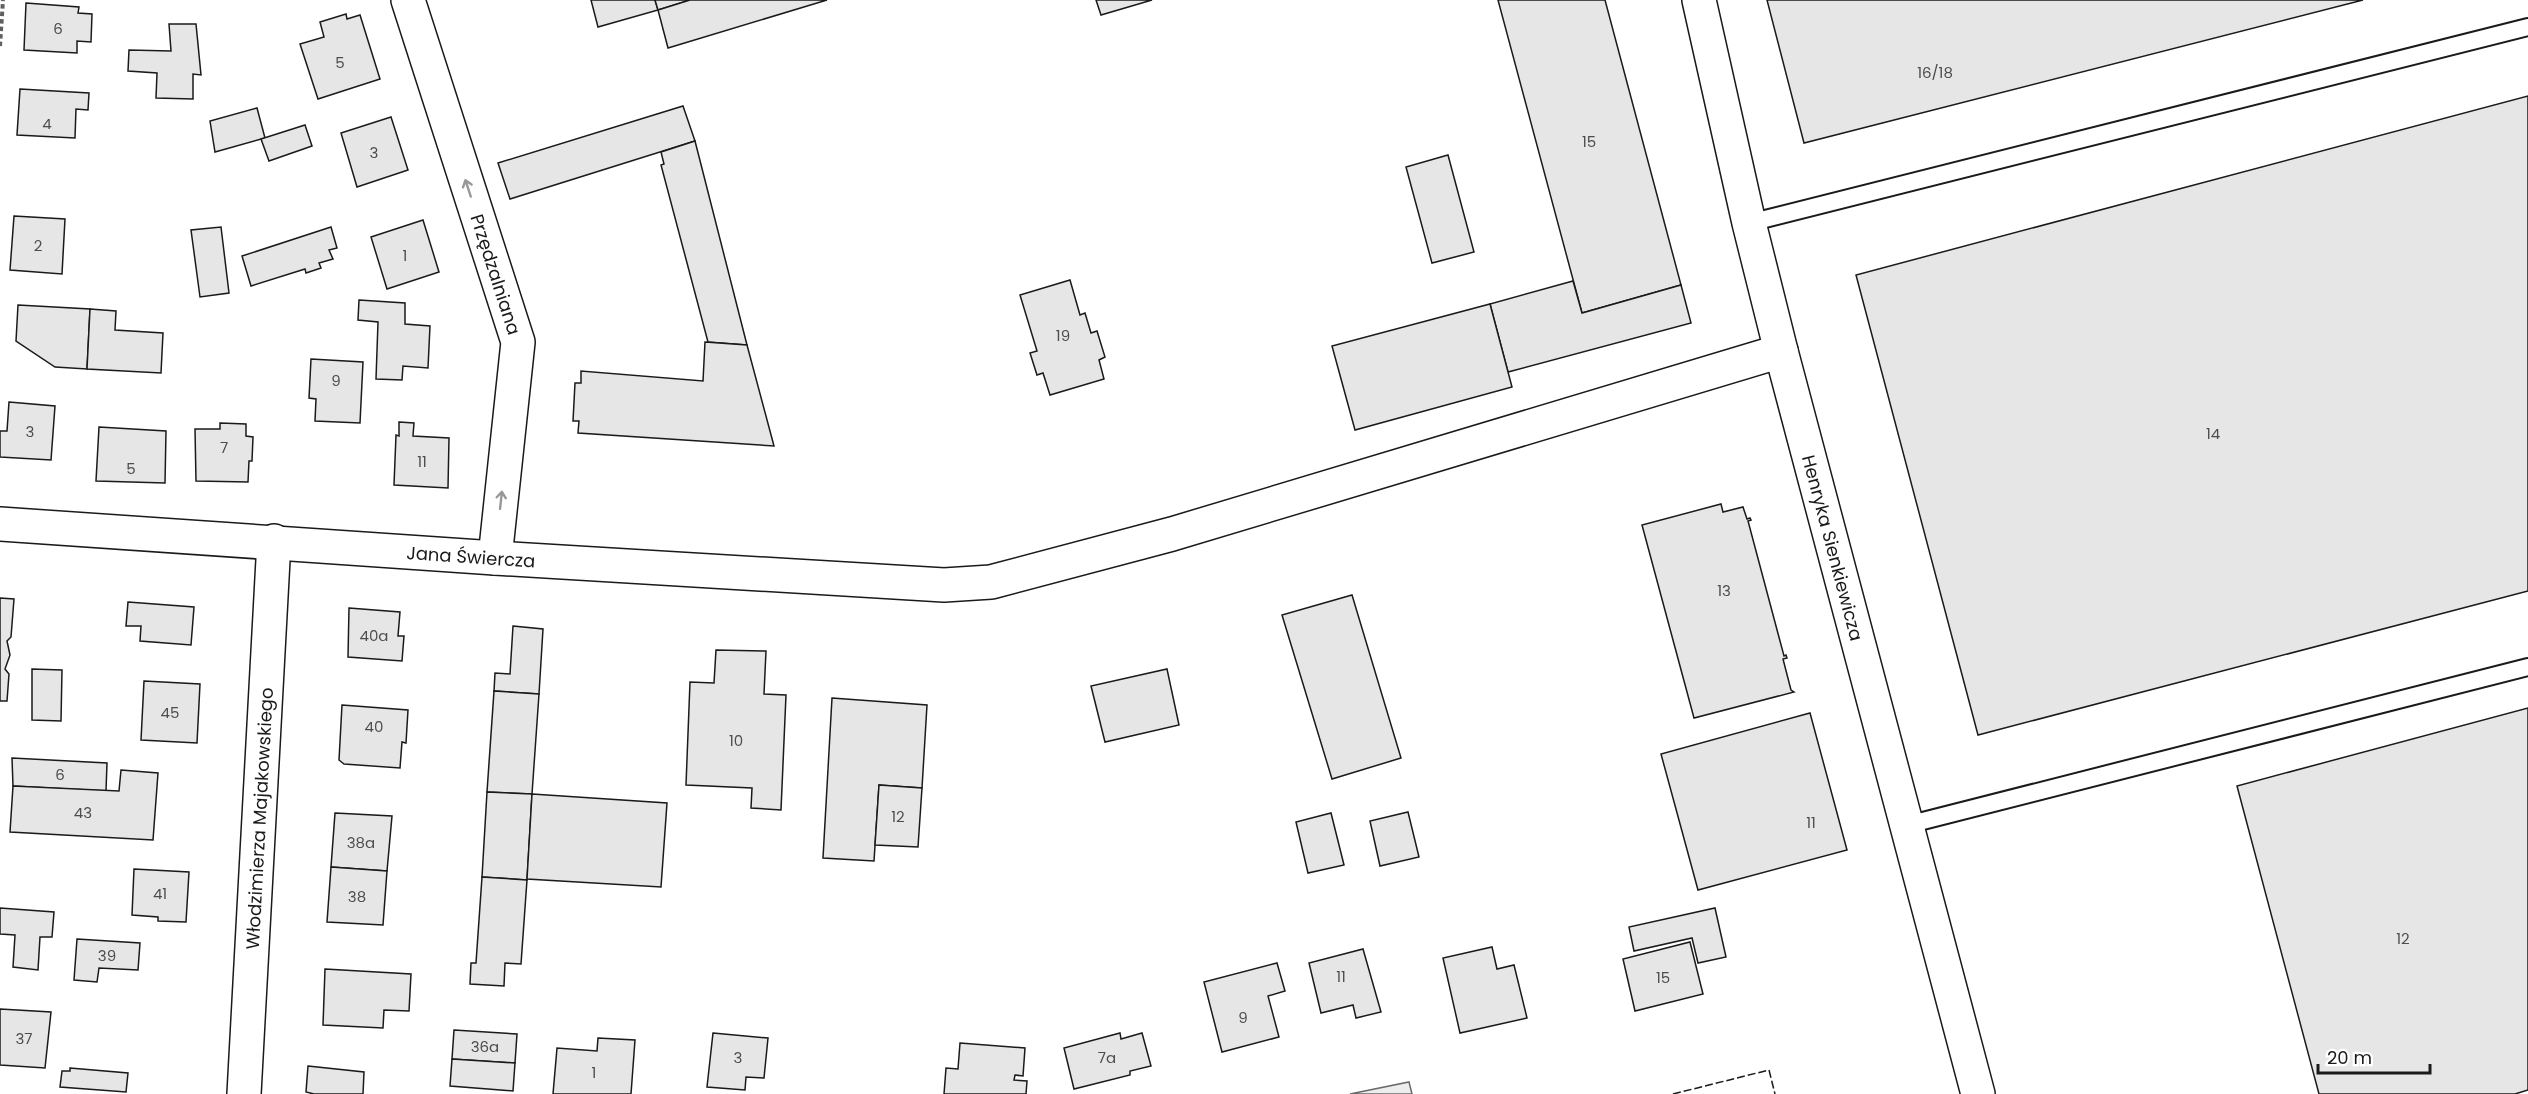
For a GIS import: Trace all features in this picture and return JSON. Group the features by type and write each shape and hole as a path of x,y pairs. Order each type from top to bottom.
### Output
{"street":[{"name":"Przędzalniana","path":"408,0 518,342 495,558"},
{"name":"Henryka Sienkiewicza","path":"1699,0 1749,223 1781,351 1978,1094"},
{"name":"Jana Świercza","path":"0,524 274,541 495,558 944,585 990,582 1172,534 1781,351"},
{"name":"Włodzimierza Majakowskiego","path":"244,1094 274,541"}],"lane":[{"path":"1749,223 2528,27"},
{"path":"1907,825 2528,667"}],"path":[{"path":"0,46 3,0"}],"shaded area":[{"path":"1409,1082 1412,1094 1350,1094"}],"building":[{"path":"591,0 655,0 658,10 598,27"},
{"path":"655,0 690,0 658,10"},
{"path":"690,0 827,0 668,48 658,10"},
{"path":"1096,0 1152,0 1101,15"},
{"path":"1498,0 1605,0 1681,285 1582,313"},
{"path":"1767,0 2363,0 1804,143"},
{"path":"26,3 79,7 78,13 92,14 91,42 77,41 77,53 24,50"},
{"path":"346,14 347,19 360,15 380,79 318,99 300,44 324,37 320,22"},
{"path":"169,24 196,24 201,75 193,74 193,99 156,98 157,73 128,71 129,50 171,51"},
{"path":"20,89 89,93 88,110 76,109 75,138 17,135"},
{"path":"2528,96 2528,591 1978,735 1856,275"},
{"path":"683,106 695,141 510,199 498,163"},
{"path":"257,108 265,138 215,152 210,121"},
{"path":"391,117 408,170 357,187 341,133"},
{"path":"305,125 312,146 269,161 261,139"},
{"path":"695,141 747,345 708,342 661,165 664,164 661,152"},
{"path":"1448,155 1474,252 1432,263 1406,167"},
{"path":"14,216 65,219 62,274 10,270"},
{"path":"423,220 439,272 387,289 371,237"},
{"path":"221,227 229,293 200,297 191,230"},
{"path":"331,227 337,248 329,250 333,259 319,263 321,268 306,273 305,269 251,286 242,256"},
{"path":"1070,280 1080,315 1085,313 1091,333 1097,331 1105,357 1099,360 1104,379 1050,395 1043,373 1037,375 1030,353 1037,351 1020,295"},
{"path":"1573,281 1582,313 1681,285 1691,323 1508,372 1490,304"},
{"path":"359,300 405,303 405,324 430,326 428,368 403,366 402,380 376,379 378,322 358,320"},
{"path":"1490,304 1512,387 1355,430 1332,346"},
{"path":"18,305 90,309 87,369 55,367 16,341"},
{"path":"90,309 116,311 115,330 163,333 161,373 87,369"},
{"path":"705,342 747,345 774,446 578,433 579,421 573,421 575,383 581,383 581,371 703,381"},
{"path":"311,359 363,362 360,423 315,421 316,399 309,398"},
{"path":"9,402 55,406 51,460 0,457 0,431 7,431"},
{"path":"399,422 414,423 413,436 449,438 448,488 394,485 396,435 399,436"},
{"path":"220,423 246,424 246,436 253,437 248,482 196,481 195,429 220,429"},
{"path":"99,427 166,431 165,483 96,481"},
{"path":"1721,504 1723,512 1743,507 1747,519 1751,520 1748,521 1784,656 1786,655 1787,658 1783,659 1791,690 1794,692 1694,718 1642,525"},
{"path":"1352,595 1401,758 1332,779 1282,615"},
{"path":"0,598 14,599 11,637 7,641 10,655 5,669 9,674 7,701 0,701"},
{"path":"128,602 194,607 191,645 140,641 141,626 126,626"},
{"path":"349,608 400,612 398,636 404,636 402,661 348,657"},
{"path":"513,626 543,629 539,694 494,691 495,673 510,674"},
{"path":"716,650 766,651 764,694 786,695 781,810 751,808 752,788 686,785 690,682 714,683"},
{"path":"32,669 62,670 61,721 32,720"},
{"path":"1167,669 1179,725 1105,742 1091,686"},
{"path":"144,681 200,684 197,743 141,740"},
{"path":"494,691 539,694 532,794 487,792"},
{"path":"832,698 927,705 922,788 879,785 874,861 823,858"},
{"path":"342,705 408,710 406,743 402,742 400,768 344,764 339,760"},
{"path":"2528,708 2528,1090 2515,1094 2319,1094 2237,786"},
{"path":"1810,713 1847,850 1698,890 1661,754"},
{"path":"12,758 107,763 106,791 13,786"},
{"path":"121,770 158,773 153,840 10,832 13,786 119,791"},
{"path":"879,785 922,788 918,847 875,845"},
{"path":"487,792 532,794 527,880 482,877"},
{"path":"532,794 667,803 661,887 527,879"},
{"path":"1408,812 1419,857 1380,866 1370,821"},
{"path":"335,813 392,816 387,871 331,867"},
{"path":"1331,813 1344,865 1308,873 1296,822"},
{"path":"331,867 387,871 383,925 327,922"},
{"path":"134,869 189,872 186,922 158,921 158,917 132,915"},
{"path":"482,877 527,880 521,964 505,963 504,986 470,984 471,963 476,963"},
{"path":"0,908 54,912 52,937 40,937 38,970 13,967 15,935 0,934"},
{"path":"1715,908 1726,957 1698,963 1692,938 1634,951 1629,927"},
{"path":"77,939 140,943 138,970 99,968 97,982 74,980"},
{"path":"1690,942 1703,994 1635,1011 1623,959"},
{"path":"1492,947 1497,969 1514,965 1527,1018 1460,1033 1443,958"},
{"path":"1363,949 1381,1012 1356,1018 1353,1005 1321,1013 1309,963"},
{"path":"1277,963 1285,991 1268,996 1279,1037 1222,1052 1204,982"},
{"path":"325,969 411,974 409,1011 384,1010 383,1028 323,1025"},
{"path":"0,1009 51,1012 45,1068 0,1065"},
{"path":"454,1030 517,1034 515,1063 452,1059"},
{"path":"713,1033 768,1038 764,1078 746,1077 745,1090 707,1087"},
{"path":"1120,1033 1121,1039 1142,1033 1151,1066 1130,1071 1130,1075 1074,1089 1064,1048"},
{"path":"598,1038 635,1040 631,1094 553,1094 557,1048 597,1051"},
{"path":"960,1043 1025,1048 1023,1076 1015,1075 1014,1080 1027,1081 1026,1094 944,1094 946,1068 958,1069"},
{"path":"452,1059 515,1063 513,1091 450,1086"},
{"path":"308,1066 364,1072 363,1094 306,1092"},
{"path":"70,1068 128,1073 126,1092 60,1087 62,1071 70,1071"}],"fence":[{"path":"1673,1094 1769,1070 1775,1094"}]}
